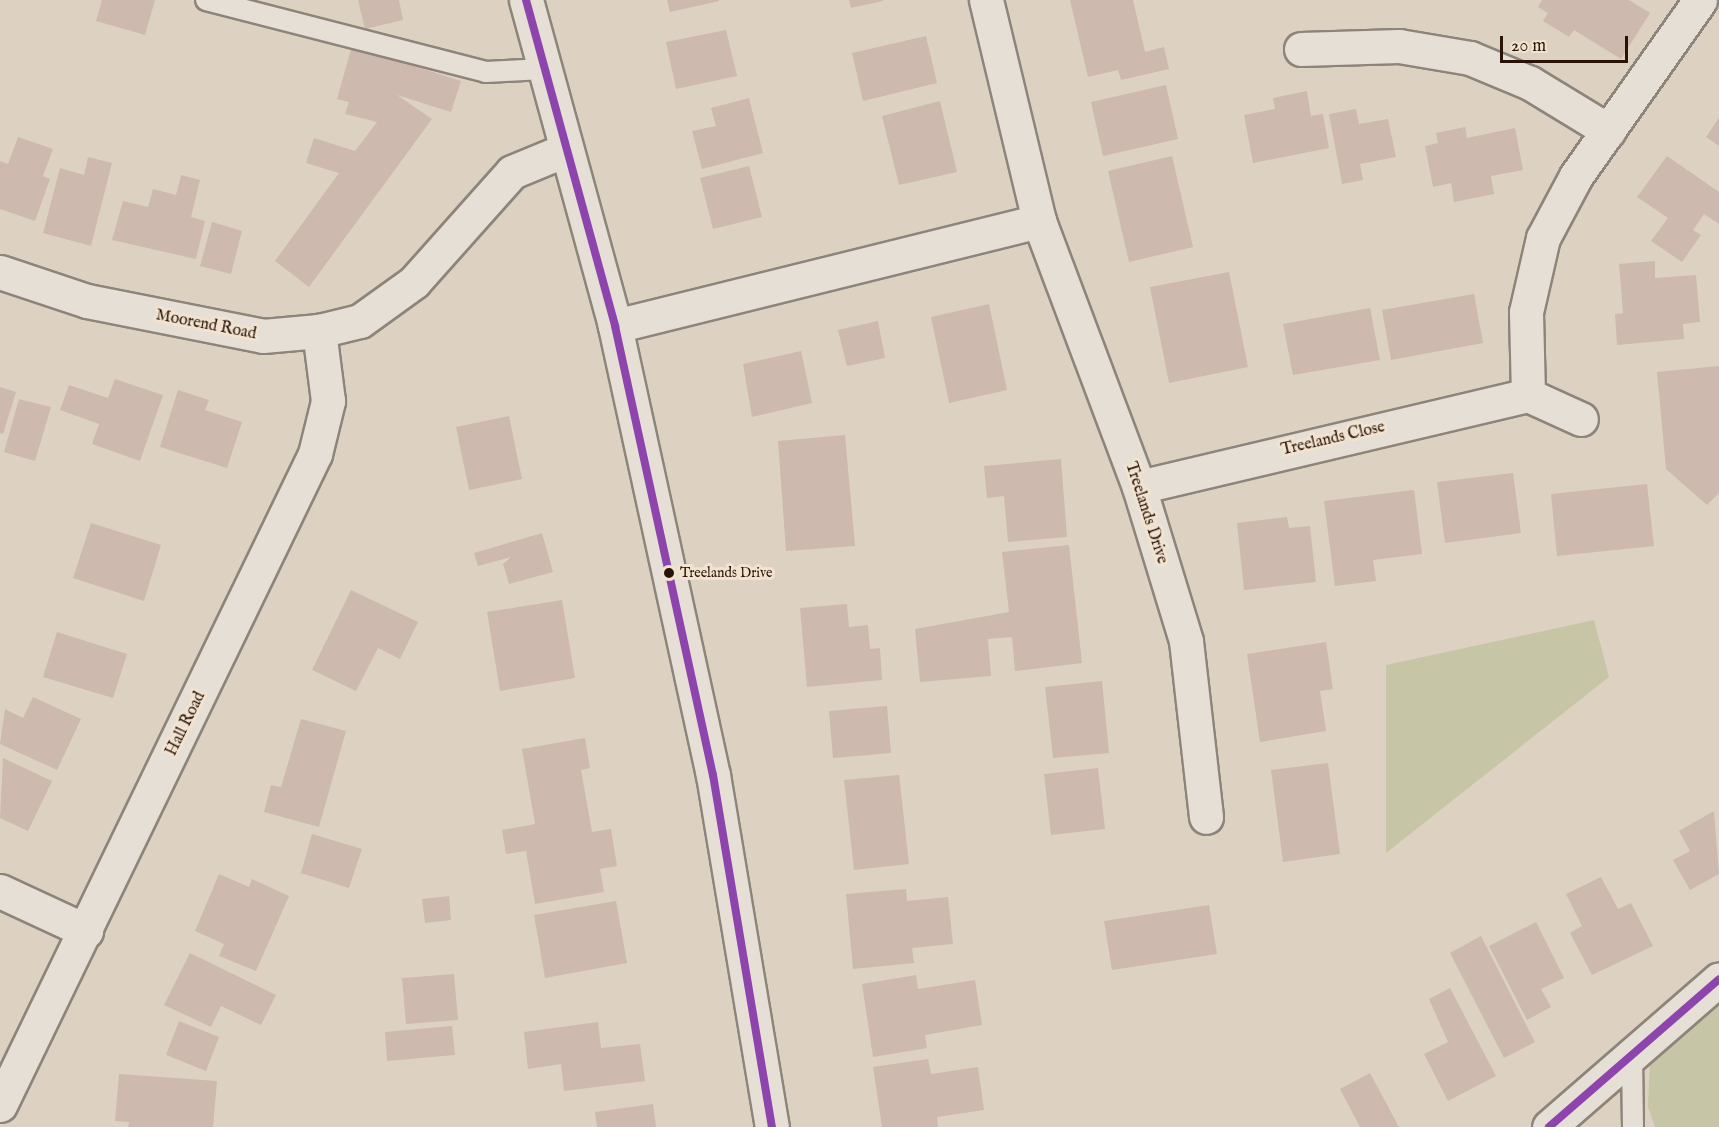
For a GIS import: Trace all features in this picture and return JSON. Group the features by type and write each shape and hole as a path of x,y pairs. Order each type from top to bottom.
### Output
{"street":[{"path":"526,0 565,150 615,326 713,776 772,1127"},
{"name":"Treelands Drive","path":"986,0 1039,221 1139,487 1186,641 1206,818"},
{"path":"1581,419 1528,395 1526,312 1536,261 1558,206 1700,0"},
{"path":"1301,50 1399,46 1470,58 1530,83 1609,131"},
{"name":"Moorend Road","path":"0,272 87,301 263,336 320,331 360,321 414,282 512,172 565,150"},
{"path":"615,326 1039,221"},
{"name":"Hall Road","path":"0,1105 315,454 328,401 320,331"},
{"name":"Treelands Close","path":"1139,487 1528,395"},
{"path":"0,891 86,931"},
{"path":"1549,1127 1719,979"}],"lane":[{"path":"206,0 486,72 544,69"},
{"path":"1632,1056 1633,1127"}],"green space":[{"path":"1594,620 1609,677 1386,853 1386,665"},
{"path":"1719,996 1719,1127 1655,1127 1648,1107 1650,1058"}],"building":[{"path":"102,0 155,0 145,35 96,21"},
{"path":"358,0 399,0 403,20 365,29"},
{"path":"667,0 719,0 719,1 670,12"},
{"path":"849,0 883,0 883,1 851,8"},
{"path":"1070,0 1133,0 1145,52 1164,47 1169,69 1121,80 1118,70 1088,77"},
{"path":"1542,0 1629,0 1650,13 1621,59 1574,30 1569,37 1543,21 1548,13 1538,7"},
{"path":"726,30 737,76 676,89 666,42"},
{"path":"926,36 937,83 863,101 852,53"},
{"path":"352,46 461,81 451,112 397,95 432,119 309,287 275,261 339,173 306,163 314,138 355,151 377,122 345,114 349,102 337,99"},
{"path":"1166,85 1178,139 1103,156 1091,102"},
{"path":"1307,91 1311,116 1323,114 1329,148 1253,163 1244,115 1275,109 1273,98"},
{"path":"749,98 763,153 702,169 692,131 716,126 711,108"},
{"path":"940,101 957,172 899,185 882,116"},
{"path":"1356,109 1359,124 1388,119 1396,157 1360,164 1363,180 1342,184 1329,114"},
{"path":"1719,118 1719,146 1706,137"},
{"path":"1465,127 1467,138 1515,128 1523,170 1491,176 1494,194 1454,202 1451,183 1433,187 1425,146 1438,143 1436,133"},
{"path":"18,137 53,149 43,176 50,179 35,221 0,209 0,161 8,164"},
{"path":"1172,156 1193,247 1129,262 1108,171"},
{"path":"1667,156 1719,192 1719,224 1704,214 1693,230 1701,235 1682,262 1651,241 1668,218 1637,197"},
{"path":"88,157 112,163 91,246 43,233 60,168 84,175"},
{"path":"749,166 762,217 713,229 700,178"},
{"path":"181,175 200,180 191,217 205,221 196,259 112,240 123,201 148,207 153,189 176,195"},
{"path":"212,222 242,231 231,274 200,266"},
{"path":"1655,261 1655,278 1696,275 1700,322 1683,324 1684,339 1617,345 1615,314 1623,313 1619,264"},
{"path":"1229,272 1248,367 1169,383 1150,287"},
{"path":"1474,294 1483,343 1391,360 1382,310"},
{"path":"989,304 1007,390 949,403 931,317"},
{"path":"1370,308 1380,360 1293,375 1283,324"},
{"path":"878,321 885,358 847,366 838,330"},
{"path":"801,351 812,403 752,417 743,364"},
{"path":"1719,366 1719,493 1707,505 1666,469 1657,372"},
{"path":"115,379 163,395 140,461 92,444 99,424 60,410 69,385 108,398"},
{"path":"0,387 16,392 3,434 0,433"},
{"path":"178,390 209,400 205,410 242,422 227,468 160,447"},
{"path":"19,399 51,407 35,461 4,452"},
{"path":"509,416 522,479 469,490 456,427"},
{"path":"845,435 855,546 786,551 778,441"},
{"path":"1061,459 1067,537 1008,542 1004,496 987,498 984,466"},
{"path":"1513,473 1521,533 1445,543 1437,482"},
{"path":"1647,484 1654,546 1557,556 1551,494"},
{"path":"1414,490 1422,554 1373,560 1376,581 1335,586 1324,501"},
{"path":"1287,517 1289,528 1310,526 1316,582 1244,590 1237,523"},
{"path":"91,523 161,545 144,601 73,578"},
{"path":"542,533 553,572 509,584 503,564 511,557 478,566 474,553"},
{"path":"1069,545 1082,663 1015,671 1012,637 988,639 991,676 920,682 915,629 1009,612 1002,552"},
{"path":"351,590 418,622 400,659 378,648 356,691 312,670"},
{"path":"562,600 575,678 500,691 487,612"},
{"path":"847,604 849,627 868,625 870,649 880,648 882,680 807,687 800,608"},
{"path":"57,632 127,654 113,698 43,677"},
{"path":"1326,642 1333,689 1320,691 1326,731 1260,742 1247,654"},
{"path":"1102,681 1109,753 1053,758 1045,687"},
{"path":"33,697 81,719 57,770 0,744 5,709 23,718"},
{"path":"887,706 891,753 833,758 829,711"},
{"path":"301,719 346,731 319,827 264,812 271,785 281,787"},
{"path":"585,738 590,768 581,770 592,832 611,829 617,866 600,869 604,892 535,904 526,851 506,854 502,830 535,824 522,749"},
{"path":"3,758 52,781 28,831 0,818"},
{"path":"1328,763 1340,854 1283,862 1271,770"},
{"path":"1098,768 1105,829 1051,835 1044,774"},
{"path":"899,775 909,864 854,870 844,780"},
{"path":"1714,811 1719,874 1690,890 1673,860 1690,851 1679,831"},
{"path":"312,834 362,849 349,888 301,873"},
{"path":"219,874 249,887 252,879 289,896 256,971 219,956 224,944 195,931"},
{"path":"1601,877 1618,909 1631,903 1653,946 1592,975 1570,933 1582,926 1566,894"},
{"path":"906,889 907,901 948,897 953,944 912,948 914,963 853,969 846,894"},
{"path":"449,896 451,920 425,923 422,899"},
{"path":"616,901 627,963 545,978 534,915"},
{"path":"1209,905 1217,954 1112,970 1104,921"},
{"path":"1536,922 1564,978 1541,989 1551,1007 1527,1020 1489,946"},
{"path":"1481,936 1535,1042 1504,1058 1450,953"},
{"path":"190,953 276,995 261,1025 221,1006 211,1027 164,1005"},
{"path":"454,974 458,1020 406,1024 402,978"},
{"path":"916,975 918,989 975,980 982,1025 925,1035 927,1048 873,1057 862,984"},
{"path":"1450,988 1496,1076 1448,1101 1424,1054 1448,1042 1429,999"},
{"path":"179,1021 219,1037 206,1071 166,1055"},
{"path":"598,1022 601,1048 640,1044 645,1081 564,1091 561,1064 528,1069 524,1032"},
{"path":"452,1026 455,1055 387,1061 385,1032"},
{"path":"928,1059 931,1074 978,1067 984,1110 937,1117 938,1127 882,1127 873,1067"},
{"path":"1370,1073 1399,1127 1360,1127 1340,1089"},
{"path":"119,1074 217,1081 213,1127 128,1127 129,1122 115,1121"},
{"path":"653,1104 656,1127 597,1127 595,1112"}],"transit line":[{"path":"526,0 615,326 713,775 772,1127"},
{"path":"1549,1127 1719,979"}],"place":[{"name":"Treelands Drive","path":"669,573"}]}
